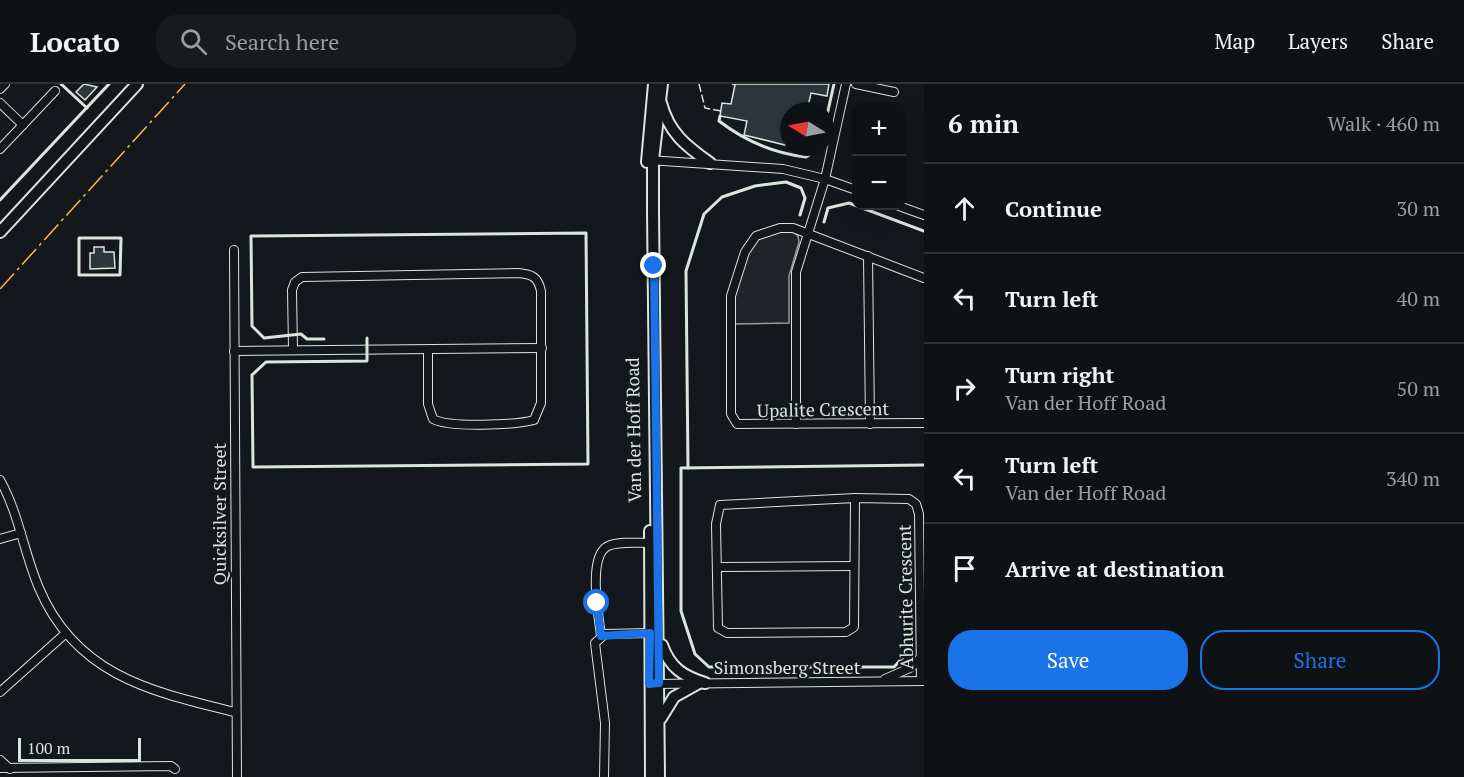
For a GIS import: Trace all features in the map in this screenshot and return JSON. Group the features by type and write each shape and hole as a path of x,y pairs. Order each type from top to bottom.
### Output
{"main road":[{"path":"0,232 137,84"},
{"name":"Van der Hoff Road","path":"654,84 650,160 650,543 654,635"},
{"name":"Van der Hoff Road","path":"651,777 654,635 650,160 662,84"},
{"path":"660,97 666,118 675,136 710,163"},
{"path":"0,224 26,203"},
{"path":"654,635 673,667 689,678 702,682"},
{"path":"660,723 667,705 674,697 702,682"},
{"name":"Van der Hoff Road","path":"654,684 660,723 659,777"}],"street":[{"path":"0,89 5,84"},
{"path":"796,424 795,281 825,178 846,84"},
{"path":"856,84 894,92"},
{"path":"0,149 55,91"},
{"path":"0,103 23,124"},
{"path":"650,160 783,169 825,178 852,188"},
{"path":"906,209 924,215"},
{"name":"Upalite Crescent","path":"924,278 808,233 786,227 756,236 745,252 730,305 732,417 744,425 924,423"},
{"name":"Quicksilver Street","path":"234,250 237,777"},
{"path":"868,256 870,424"},
{"path":"293,349 292,290 295,282 302,277 518,273 531,275 539,282 542,348 540,410 534,420 452,423 433,419 428,409 428,350"},
{"path":"234,351 542,348"},
{"path":"0,480 12,505 39,590 66,633 99,664 126,681 156,692 236,712"},
{"name":"Abhurite Crescent","path":"855,498 854,627 846,632 722,632 717,623 716,514 720,505 855,498 909,499 918,509 923,681"},
{"path":"0,539 21,533"},
{"path":"601,636 596,582 600,554 609,545 650,543"},
{"path":"717,567 854,566"},
{"path":"0,692 66,633"},
{"path":"604,777 605,723 594,648 596,640 601,636 654,635"},
{"path":"874,682 912,667 921,657"},
{"name":"Simonsberg Street","path":"654,684 923,681"},
{"path":"0,760 10,769"},
{"path":"0,768 171,766 175,769"}],"shaded area":[{"path":"793,231 798,236 799,242 789,276 789,323 734,324 738,279 751,246 765,235"}],"building":[{"path":"84,84 97,87 85,100 76,92"},
{"path":"732,84 829,84 827,96 811,93 809,102 780,102 780,144 744,135 747,121 720,116 722,103 731,104 735,85"},
{"path":"94,247 104,247 104,252 114,252 115,268 90,269 90,253 94,253"}],"fence":[{"path":"699,84 705,108 721,111"}],"wall":[{"path":"61,84 87,108"},
{"path":"0,200 109,84"},
{"path":"830,102 834,84"},
{"path":"720,116 719,121 749,140 780,151"},
{"path":"800,156 807,156"},
{"path":"688,468 686,271 704,214 722,197 755,186 786,182 801,188 805,198 800,215"},
{"path":"824,222 828,208 849,203 924,231"},
{"path":"324,339 307,339 301,334 264,338 252,326 251,236 586,233 588,464 253,467 252,375 266,362 367,361 367,338"},
{"path":"79,238 121,238 120,275 79,275 79,238"},
{"path":"907,653 894,667 709,667 695,654 681,611 681,468 924,465"}],"power":[{"path":"0,289 185,84"}],"route":[{"path":"597,603 601,636 650,633 649,684 659,683 654,266"}]}
